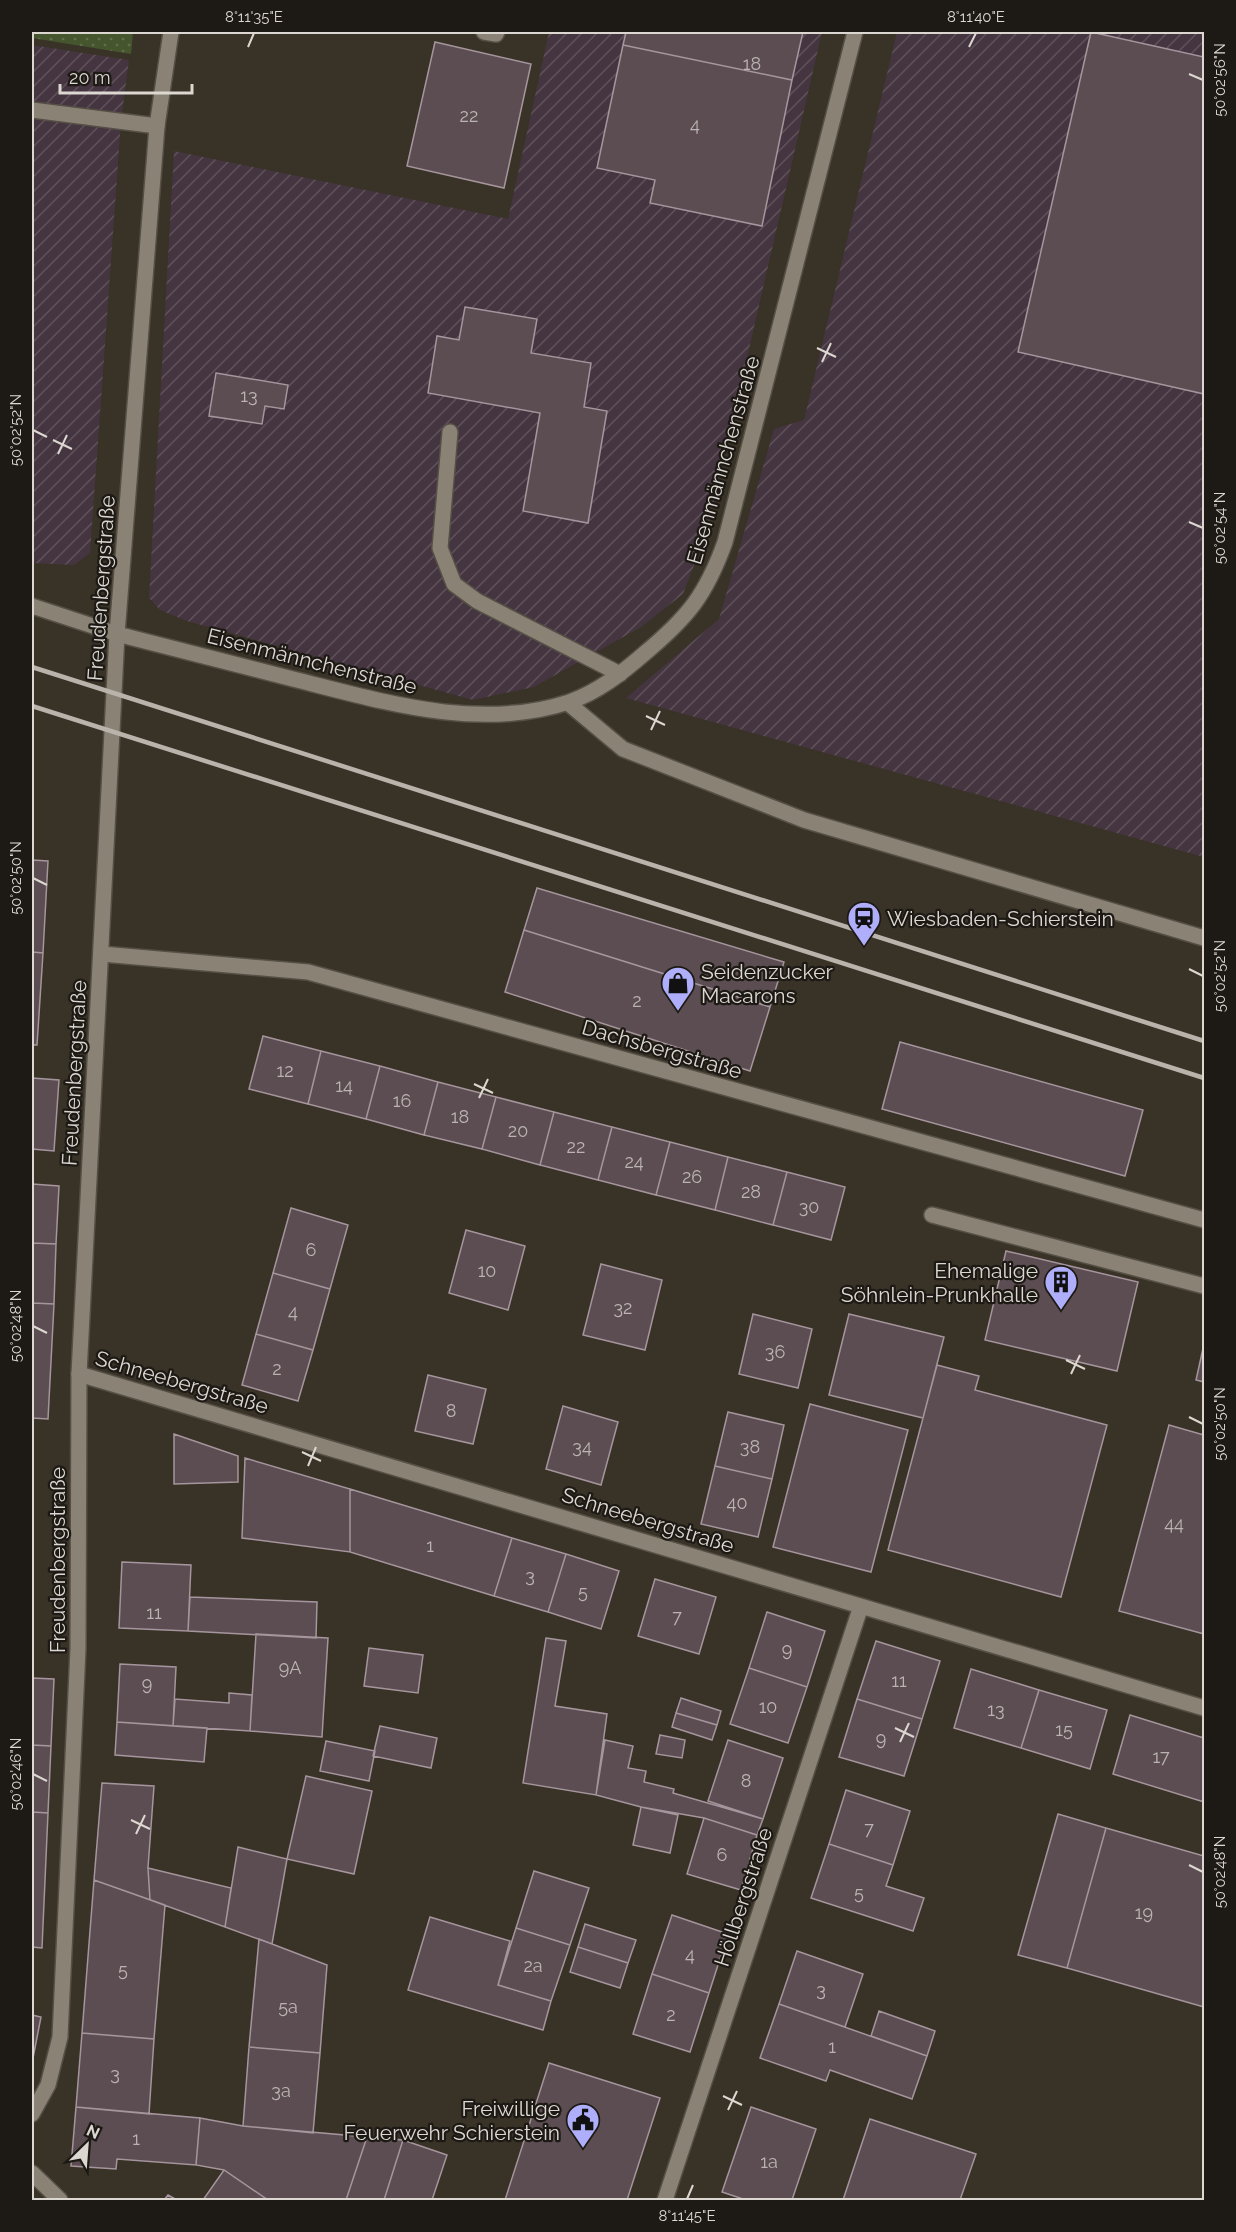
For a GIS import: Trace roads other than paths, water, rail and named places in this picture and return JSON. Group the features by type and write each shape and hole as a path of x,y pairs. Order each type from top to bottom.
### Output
{"street":[{"name":"Freudenbergstraße","path":"32,2114 48,2085 60,2037 78,1649 79,1374 117,634 157,126 171,32"},
{"path":"484,32 496,34 497,32"},
{"name":"Eisenmännchenstraße","path":"32,606 117,634 395,705 449,714 520,712 568,703 591,693 620,674 689,614 715,570 728,531 773,360 855,32"},
{"path":"32,110 157,126"},
{"path":"450,432 440,548 454,584 477,601 620,674"},
{"path":"568,703 623,749 804,820 1204,938"},
{"name":"Dachsbergstraße","path":"102,954 309,972 1204,1220"},
{"path":"932,1215 1204,1286"},
{"name":"Schneebergstraße","path":"79,1374 1204,1708"},
{"name":"Höllbergstraße","path":"665,2200 861,1606"},
{"path":"32,2173 60,2200"}],"railway":[{"path":"32,667 1204,1041"},
{"path":"32,706 1204,1078"}],"place":[{"name":"Wiesbaden-Schierstein","path":"864,947"},
{"name":"Seidenzucker Macarons","path":"678,1012"},
{"name":"Ehemalige Söhnlein-Prunkhalle","path":"1061,1311"},
{"name":"Freiwillige Feuerwehr Schierstein","path":"583,2149"}]}
